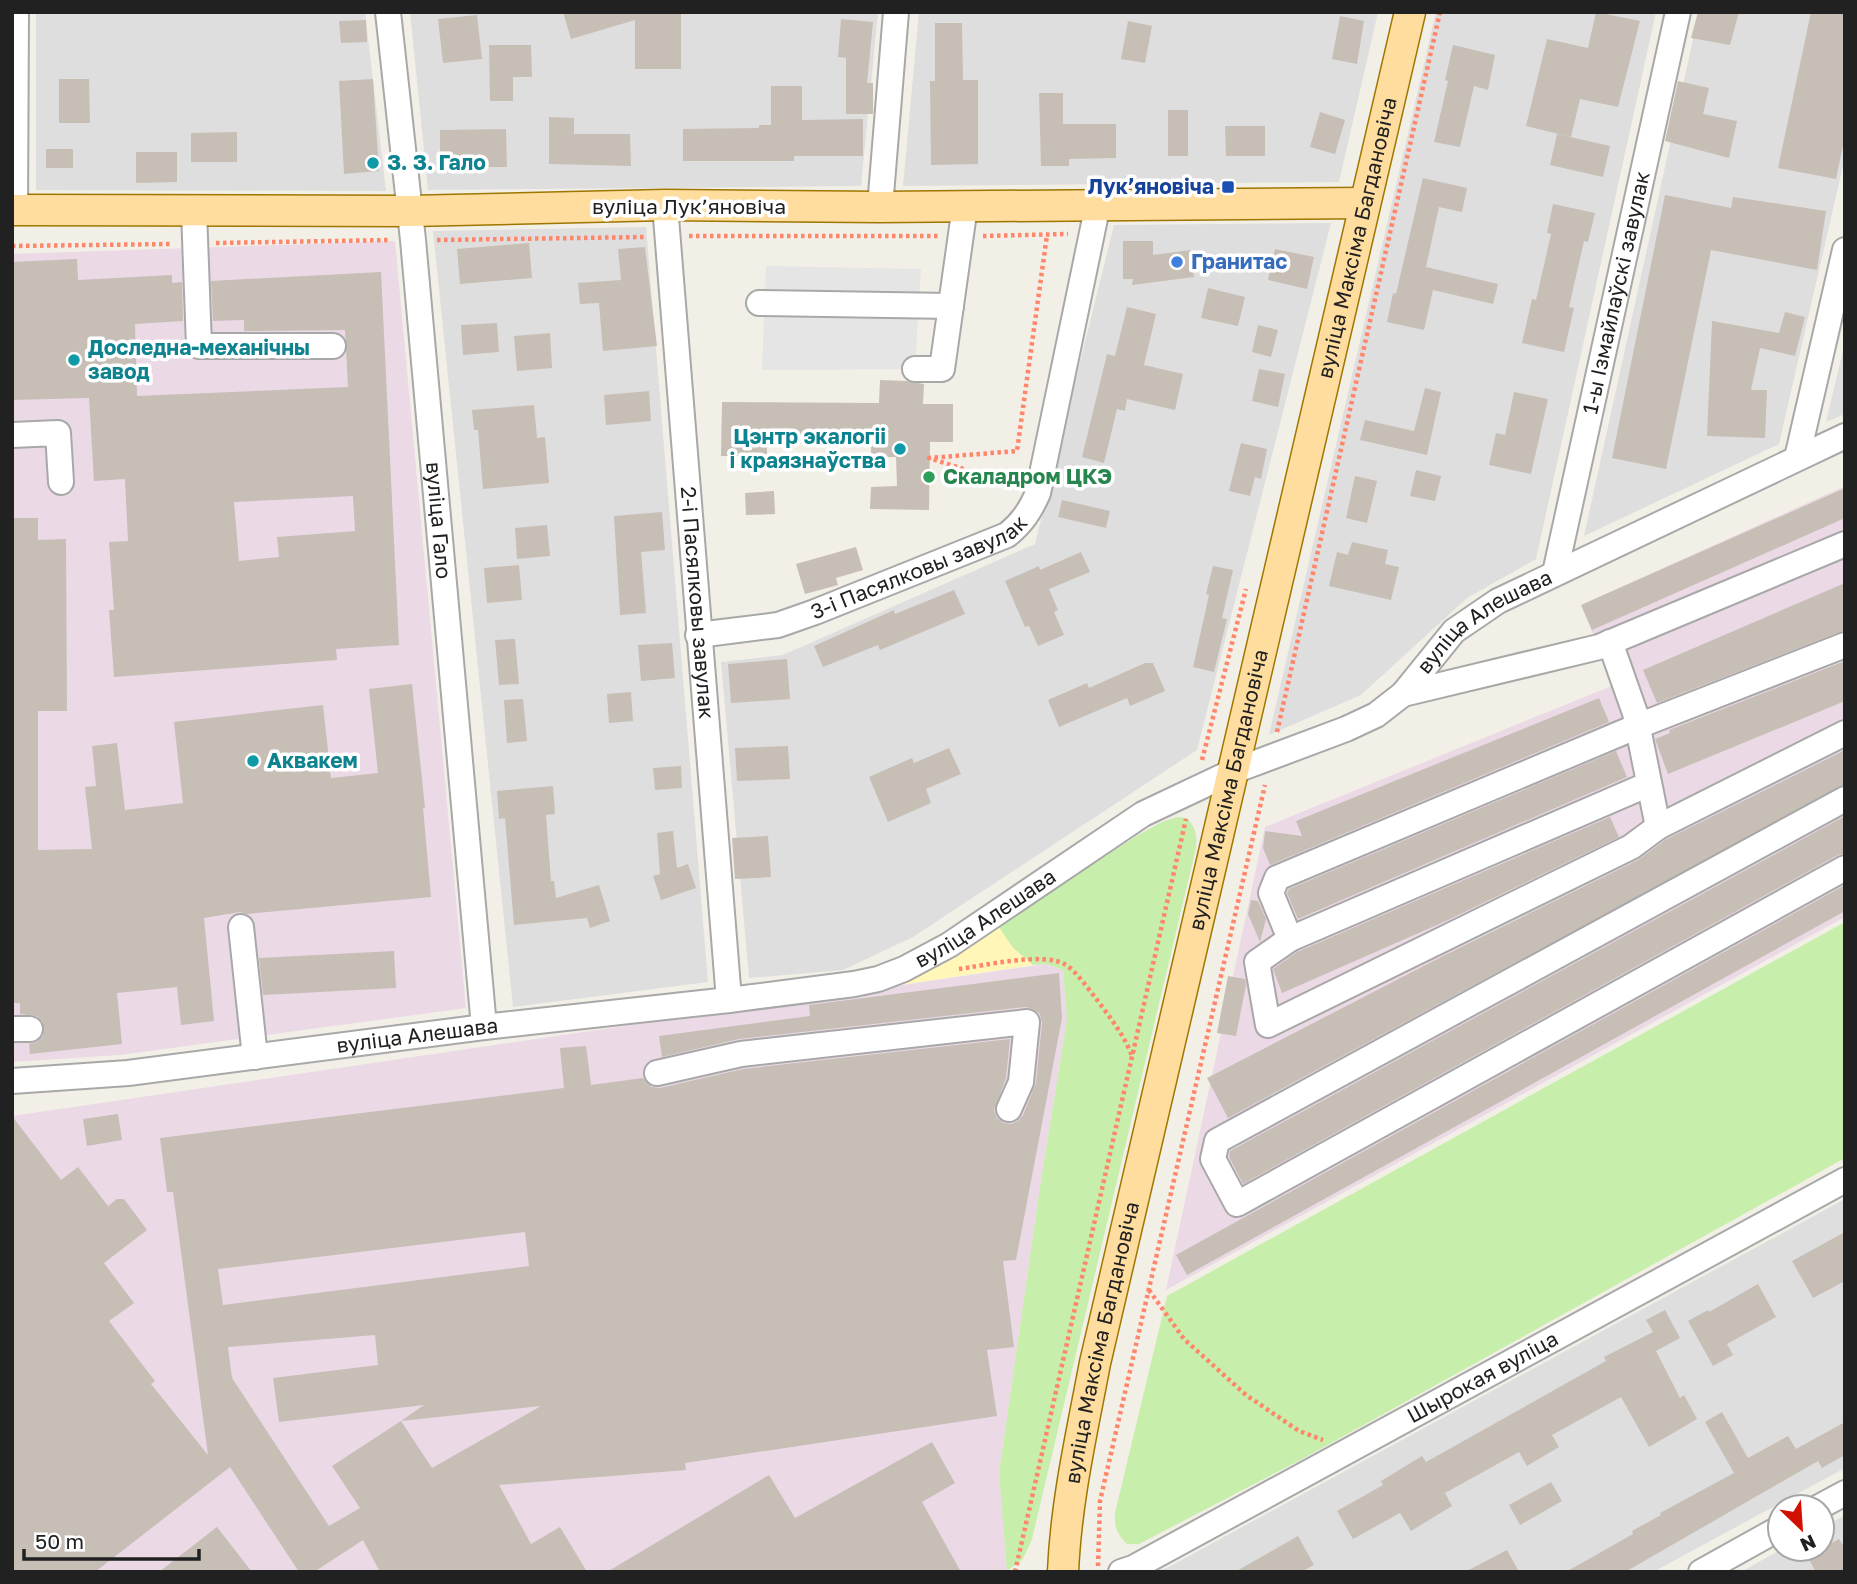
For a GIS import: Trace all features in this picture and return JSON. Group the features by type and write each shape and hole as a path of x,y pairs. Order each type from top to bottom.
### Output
{"main road":[{"name":"вуліца Максіма Багдановіча","path":"1063,1572 1073,1482 1095,1363 1410,12"},
{"name":"вуліца Лукʼяновіча","path":"14,210 410,211 665,205 880,207 1365,203"}],"street":[{"path":"14,210 16,12"},
{"name":"вуліца Гало","path":"388,12 410,211 484,1027"},
{"path":"880,207 896,12"},
{"name":"1-ы Ізмайлаўскі завулак","path":"1555,573 1678,12"},
{"name":"3-і Пасялковы завулак","path":"698,635 778,625 1007,535 1021,524 1038,493 1098,204"},
{"name":"2-і Пасялковы завулак","path":"665,205 729,1000"},
{"path":"915,369 942,369 965,206"},
{"path":"194,211 199,346 333,346"},
{"path":"1797,458 1845,250"},
{"path":"759,303 951,306"},
{"path":"12,435 58,433 61,482"},
{"name":"вуліца Алешава","path":"12,1080 128,1073 484,1027 729,1000 854,984 904,969 949,945 1143,814 1234,771 1363,722 1388,707 1403,694 1454,631 1498,601 1845,436"},
{"path":"1403,694 1598,647 1845,544"},
{"path":"1610,642 1638,726 1658,827"},
{"path":"1290,939 1271,893 1277,878 1638,726 1845,645"},
{"path":"1649,783 1290,939 1257,962 1268,1025 1631,847 1658,827 1845,733"},
{"path":"1845,799 1217,1141 1213,1159 1237,1204 1845,868"},
{"path":"241,927 256,1056"},
{"path":"657,1073 741,1054 1027,1022 1021,1082 1009,1109"},
{"name":"Шырокая вуліца","path":"1121,1572 1133,1568 1845,1180"},
{"path":"1701,1572 1766,1536"}],"path":[{"path":"1098,1572 1100,1501 1440,12"},
{"path":"1038,493 929,458 1017,452 1047,235"},
{"path":"1015,1572 1195,788"},
{"path":"954,969 1039,960 1053,960 1065,964 1085,984 1116,1026 1132,1056"},
{"path":"1149,1290 1184,1339 1246,1395 1299,1431 1350,1450"}],"shaded area":[{"path":"36,12 365,12 386,191 36,190"},
{"path":"410,12 878,12 861,186 428,190"},
{"path":"919,12 1378,12 1339,182 903,186"},
{"path":"1436,12 1656,12 1536,559 1467,598 1361,695 1269,735"},
{"path":"1699,12 1845,12 1845,157 1779,444 1584,536"},
{"path":"1331,223 1197,750 913,937 843,970 749,978 721,662 783,655 1035,544 1114,225"},
{"path":"646,227 708,982 513,1007 433,231"},
{"path":"395,241 466,1008 120,1055 12,1062 12,254"},
{"path":"766,266 921,269 915,369 762,370"},
{"path":"1845,342 1845,414 1826,422"},
{"path":"1845,486 1845,917 1166,1290 1265,827 1614,685 1581,605"},
{"path":"1046,964 1063,970 1067,1019 999,1473 1007,1572 12,1572 12,1116"},
{"path":"1845,1199 1845,1468 1799,1493 1766,1493 1766,1511 1653,1572 1154,1572 1167,1568"},
{"path":"1845,1515 1845,1572 1741,1572 1766,1558 1766,1563 1836,1563 1836,1520"}],"green space":[{"path":"1177,817 1187,818 1192,825 1196,835 1196,848 1032,1539 1023,1559 1007,1571 999,1473 1067,1019 1063,970 1046,964 1033,965 1013,948 998,926 1138,835"},
{"path":"1845,922 1845,1158 1304,1458 1139,1544 1127,1544 1116,1526 1115,1513 1167,1296"}],"sand":[{"path":"998,926 1013,948 1033,965 899,985"}],"building":[{"path":"563,12 681,12 681,69 635,69 635,20 571,39"},
{"path":"1596,12 1640,21 1618,107 1580,99 1571,137 1526,126 1547,39 1588,48"},
{"path":"1698,12 1739,12 1730,45 1691,38"},
{"path":"1811,12 1845,12 1845,136 1836,179 1778,168"},
{"path":"477,15 482,59 443,63 438,19"},
{"path":"1340,16 1364,21 1357,64 1332,59"},
{"path":"841,19 873,22 867,83 873,83 873,114 846,114 846,58 838,57"},
{"path":"366,20 367,42 341,43 339,21"},
{"path":"1128,21 1152,26 1145,63 1121,59"},
{"path":"935,23 962,23 963,80 978,80 978,164 931,165 930,81 935,81"},
{"path":"489,45 531,45 532,77 513,77 513,101 490,101"},
{"path":"1453,45 1495,55 1488,90 1474,86 1460,147 1434,142"},
{"path":"59,79 89,79 90,123 59,123"},
{"path":"373,79 379,171 344,174 339,81"},
{"path":"1678,81 1709,88 1703,114 1737,121 1729,158 1665,141"},
{"path":"771,86 802,86 802,120 863,119 863,156 794,156 794,161 683,161 683,129 759,128 759,125 771,125"},
{"path":"1039,93 1063,93 1063,124 1116,124 1116,158 1069,159 1069,166 1041,166"},
{"path":"1168,110 1188,110 1188,156 1168,156"},
{"path":"1320,112 1345,120 1335,154 1310,147"},
{"path":"549,117 574,118 574,134 630,134 631,166 549,164"},
{"path":"1225,126 1265,126 1265,156 1226,156"},
{"path":"506,129 507,167 440,167 440,130"},
{"path":"237,132 237,162 191,162 191,133"},
{"path":"1557,134 1610,146 1603,177 1550,165"},
{"path":"46,149 73,149 73,168 46,168"},
{"path":"136,152 177,152 177,182 136,183"},
{"path":"1423,178 1467,188 1462,212 1439,207 1426,267 1498,284 1493,304 1433,290 1424,330 1387,322"},
{"path":"1665,195 1731,208 1733,197 1826,211 1817,270 1711,250 1666,469 1612,458"},
{"path":"1553,204 1595,213 1588,242 1584,241 1569,307 1574,308 1564,352 1522,343 1532,299 1536,300 1551,234 1547,233"},
{"path":"1123,241 1153,241 1153,255 1191,250 1194,277 1132,285 1133,279 1123,279"},
{"path":"529,243 532,278 460,284 457,249"},
{"path":"645,247 657,346 603,351 599,303 580,304 578,283 621,280 618,249"},
{"path":"1275,249 1314,257 1307,289 1268,280"},
{"path":"77,259 78,280 172,275 172,283 182,282 183,321 135,324 137,396 348,387 345,330 244,331 244,320 213,321 211,281 381,272 399,645 336,649 337,660 114,677 109,610 114,610 109,542 128,541 125,479 94,481 89,398 12,400 12,262","holes":["353,496 355,531 277,537 279,557 239,561 234,502"]},
{"path":"1208,288 1245,297 1238,326 1201,318"},
{"path":"1127,307 1156,314 1144,365 1183,374 1175,410 1127,399 1125,411 1117,409 1104,463 1082,457 1107,354 1115,356"},
{"path":"1785,312 1805,317 1795,356 1760,348 1751,390 1767,390 1765,438 1707,436 1712,321 1779,333"},
{"path":"497,323 499,352 463,355 461,325"},
{"path":"1258,325 1278,330 1271,357 1252,352"},
{"path":"550,333 552,368 517,371 514,336"},
{"path":"1259,369 1285,374 1278,407 1252,401"},
{"name":"Цэнтр экалогіі і краязнаўства","path":"880,380 924,384 923,404 953,404 953,442 930,442 929,510 870,509 871,487 897,486 896,457 871,457 871,441 767,441 767,456 721,456 722,402 879,403"},
{"path":"1425,388 1441,392 1427,455 1360,440 1365,420 1414,431"},
{"path":"649,391 651,421 606,425 604,395"},
{"path":"1514,392 1548,399 1531,474 1489,465 1496,433 1505,435"},
{"path":"534,405 537,438 545,437 549,483 483,489 478,430 474,430 472,410"},
{"path":"1241,443 1267,449 1261,479 1255,477 1250,496 1229,491"},
{"path":"1416,470 1441,476 1435,501 1410,496"},
{"path":"1355,476 1377,481 1367,523 1346,518"},
{"path":"1845,488 1845,518 1592,630 1581,605"},
{"path":"774,491 775,514 746,515 745,493"},
{"path":"1062,500 1110,511 1106,528 1058,517"},
{"path":"662,512 665,550 641,552 646,613 620,615 614,516"},
{"path":"12,518 38,518 38,540 66,539 67,711 38,711 38,850 92,849 85,787 96,786 92,746 117,743 125,810 183,803 174,722 323,705 331,778 378,773 369,689 412,684 431,897 247,914 240,912 204,918 214,1021 181,1025 177,987 117,993 122,1044 30,1054 29,1044 37,1042 43,1036 43,1022 37,1016 20,1014 20,1003 12,1003"},
{"path":"547,525 550,556 517,559 515,528"},
{"path":"1352,542 1388,550 1385,564 1399,567 1391,600 1329,586 1337,552 1348,555"},
{"path":"856,547 863,570 836,578 838,585 805,594 796,564"},
{"path":"1081,552 1090,572 1049,589 1058,610 1054,612 1064,635 1038,646 1029,626 1025,627 1005,581 1039,566 1040,570"},
{"path":"519,565 522,600 487,603 484,568"},
{"path":"1213,566 1233,570 1222,618 1227,619 1214,672 1193,667"},
{"path":"1845,583 1845,630 1657,703 1643,670"},
{"path":"954,590 965,614 880,650 878,645 823,667 814,646 894,610 895,614"},
{"path":"515,639 519,684 499,685 495,640"},
{"path":"672,643 675,678 641,681 638,645"},
{"path":"787,659 790,699 731,703 728,664"},
{"path":"1845,661 1845,701 1668,774 1655,739 1670,733 1669,730"},
{"path":"1145,663 1153,663 1165,691 1130,706 1127,698 1059,727 1048,700 1087,683 1089,688"},
{"path":"631,692 633,721 609,723 607,694"},
{"path":"1599,698 1609,722 1270,865 1263,848 1265,831 1302,836 1296,821"},
{"path":"523,699 527,741 507,743 504,700"},
{"path":"788,746 790,779 737,781 735,748"},
{"path":"949,748 961,774 926,789 931,803 888,822 869,777 912,758 914,763"},
{"path":"1845,750 1845,784 1228,1118 1207,1078 1445,955 1638,860 1665,840"},
{"path":"1616,751 1627,777 1298,919 1287,893 1289,889"},
{"path":"681,766 682,788 655,790 653,768"},
{"path":"553,786 555,814 546,815 551,881 554,881 556,898 599,885 610,921 590,928 587,918 514,925 505,818 499,819 497,791"},
{"path":"1845,816 1845,853 1243,1184 1229,1157 1230,1151"},
{"path":"1610,817 1619,837 1446,921 1282,993 1273,969 1297,952"},
{"path":"673,831 677,868 688,864 696,888 661,900 653,876 660,874 657,833"},
{"path":"768,836 771,877 735,879 732,838"},
{"path":"1845,885 1845,911 1187,1275 1176,1255"},
{"path":"1251,900 1258,901 1266,919 1260,942 1248,914"},
{"path":"394,951 396,988 263,995 259,958"},
{"path":"1059,973 1062,1018 1016,1260 1003,1261 1014,1347 987,1350 997,1416 685,1463 686,1470 499,1485 531,1544 560,1527 587,1572 380,1572 363,1540 314,1572 299,1572 230,1467 95,1572 12,1572 12,1116 61,1180 78,1167 108,1206 117,1199 124,1199 147,1230 104,1263 134,1303 109,1321 155,1381 151,1384 208,1455 173,1192 167,1192 160,1138 564,1088 560,1048 586,1046 591,1085 643,1078 652,1087 660,1088 743,1069 1010,1039 1006,1078 994,1110 997,1118 1004,1123 1011,1124 1023,1115 1036,1083 1042,1023 1040,1014 1025,1007 739,1039 662,1057 659,1036 810,1016 809,1005","holes":["525,1232 529,1266 223,1305 218,1269","375,1335 378,1365 273,1378 279,1422 424,1405 332,1466 360,1508 329,1526 232,1378 228,1347","541,1406 432,1468 401,1421"]},
{"path":"1228,976 1245,979 1246,985 1236,1036 1217,1033"},
{"path":"118,1114 122,1140 87,1146 83,1119"},
{"path":"1845,1232 1845,1281 1813,1298 1792,1261"},
{"path":"1758,1284 1776,1317 1727,1344 1733,1355 1713,1366 1688,1321"},
{"path":"1665,1310 1680,1338 1656,1351 1680,1398 1684,1395 1697,1419 1649,1447 1621,1397 1552,1435 1559,1447 1527,1466 1519,1452 1445,1493 1452,1506 1411,1531 1400,1513 1353,1539 1337,1511 1383,1485 1381,1481 1422,1456 1426,1462 1606,1361 1604,1357 1653,1332 1646,1320"},
{"path":"1722,1412 1748,1458 1788,1436 1796,1449 1845,1422 1845,1455 1822,1468 1818,1461 1625,1572 1566,1572 1633,1534 1632,1531 1661,1515 1660,1513 1734,1473 1705,1422"},
{"path":"932,1442 955,1483 922,1502 961,1572 607,1572 769,1475 795,1518"},
{"path":"1551,1482 1562,1501 1520,1525 1509,1505"},
{"path":"217,1527 252,1572 159,1572"},
{"path":"1298,1536 1314,1565 1301,1572 1235,1572"},
{"path":"1839,1539 1845,1548 1845,1572 1816,1572 1811,1563 1836,1563 1836,1541"},
{"path":"1507,1550 1519,1572 1465,1572"}],"place":[{"name":"З. З. Гало","path":"373,163"},
{"name":"Лукʼяновіча","path":"1228,187"},
{"name":"Гранитас","path":"1177,262"},
{"name":"Доследна-механічны завод","path":"74,360"},
{"name":"Цэнтр экалогіі і краязнаўства","path":"900,449"},
{"name":"Скаладром ЦКЭ","path":"929,477"},
{"name":"Аквакем","path":"253,761"}]}
